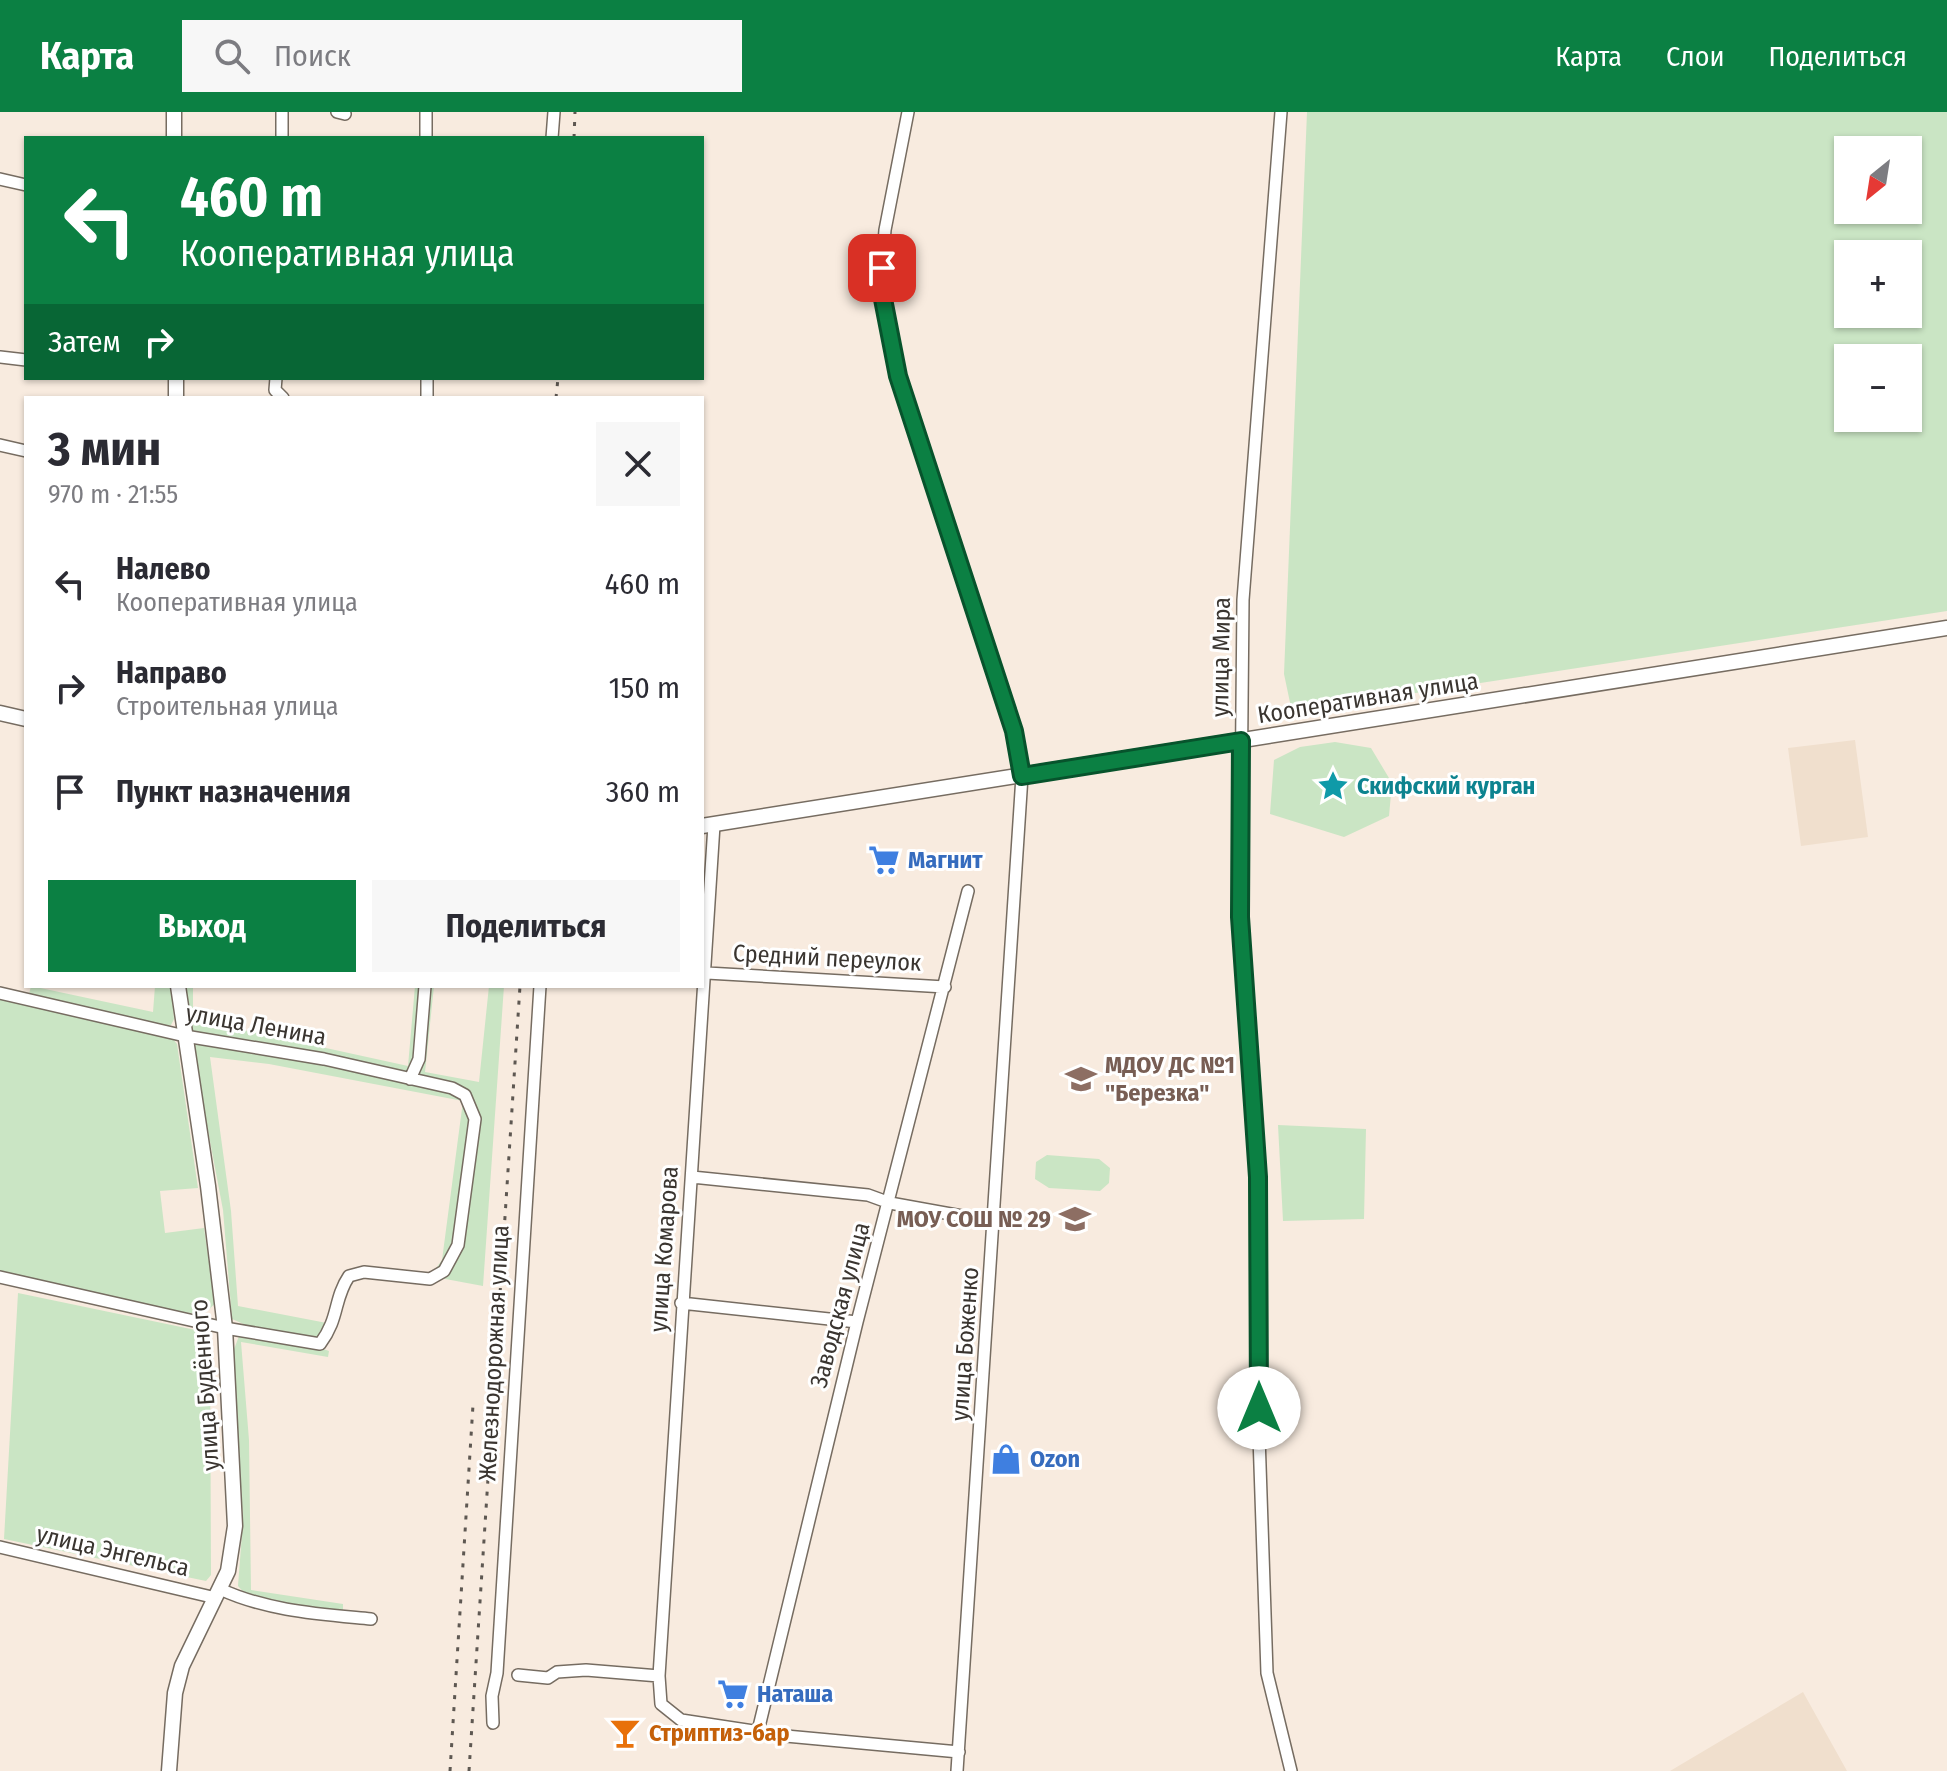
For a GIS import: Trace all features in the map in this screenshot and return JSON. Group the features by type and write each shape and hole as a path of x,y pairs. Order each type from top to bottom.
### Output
{"street":[{"path":"174,112 174,136"},
{"path":"282,112 282,136"},
{"path":"426,112 426,136"},
{"path":"552,136 554,112"},
{"name":"улица Боженко","path":"908,112 885,230 882,268 891,350 1014,731 1022,776 957,1771"},
{"name":"улица Мира","path":"1281,112 1243,600 1240,917 1258,1177 1259,1436 1267,1588 1267,1673 1291,1771"},
{"path":"0,179 24,185"},
{"path":"0,357 24,360"},
{"path":"0,445 24,451"},
{"name":"Кооперативная улица","path":"708,826 1947,628"},
{"path":"0,713 24,719"},
{"name":"улица Комарова","path":"708,826 707,973 681,1303 659,1676 661,1704 681,1720 758,1731"},
{"name":"Заводская улица","path":"758,1731 857,1322 968,891"},
{"name":"Средний переулок","path":"707,973 945,987"},
{"name":"улица Будённого","path":"169,1771 179,1680 230,1561 235,1526 225,1328 178,988"},
{"path":"410,1079 419,1059 425,988"},
{"name":"Железнодорожная улица","path":"493,1723 492,1696 497,1673 540,988"},
{"name":"улица Ленина","path":"0,993 185,1036 324,1059 410,1079"},
{"name":"Железнодорожная улица","path":"225,1328 320,1344 335,1324 340,1289 349,1276 364,1272 430,1279 444,1271 458,1245 475,1119 472,1104 465,1095 452,1088 410,1079"},
{"path":"692,1177 868,1195 890,1203 995,1222"},
{"path":"0,1277 225,1328"},
{"path":"681,1303 857,1322"},
{"name":"улица Энгельса","path":"0,1547 296,1612 371,1619"},
{"path":"518,1675 548,1678 557,1672 586,1670 659,1676"},
{"path":"758,1731 959,1752"}],"shaded area":[{"path":"1855,740 1868,837 1801,846 1788,748"},
{"path":"1803,1692 1847,1771 1670,1771"}],"green space":[{"path":"1307,112 1947,112 1947,611 1292,712 1284,674"},
{"path":"1335,742 1371,748 1392,783 1389,816 1344,837 1270,814 1274,760 1300,747"},
{"path":"30,988 40,988 153,1012 155,988 171,988 174,1019 171,1025 164,1026 29,994"},
{"path":"183,988 193,988 193,1019 408,1066 415,988 422,988 419,1035 410,1071 402,1074 190,1030"},
{"path":"427,988 434,988 425,1072 479,1082 489,988 504,988 483,1286 440,1278 466,1221 479,1114 466,1089 420,1076"},
{"path":"0,997 169,1034 177,1044 198,1188 160,1191 165,1233 204,1228 215,1304 207,1312 192,1313 140,1305 0,1271"},
{"path":"197,1042 444,1088 461,1095 471,1112 454,1248 444,1265 432,1274 442,1260 463,1101 269,1064 210,1057 231,1211 238,1306 332,1324 322,1338 255,1329 232,1319 223,1210 192,1046"},
{"path":"1278,1125 1366,1129 1364,1219 1283,1221"},
{"path":"1047,1155 1099,1159 1110,1168 1109,1183 1100,1191 1049,1188 1035,1179 1036,1162"},
{"path":"18,1293 210,1333 211,1575 206,1581 4,1539"},
{"path":"239,1336 309,1344 329,1351 328,1357 241,1342 249,1440 251,1590 343,1604 343,1610 271,1603 246,1593 238,1586 243,1520 233,1352"}],"railway":[{"path":"574,136 575,112"},
{"path":"556,396 558,380"},
{"path":"469,1771 520,988"},
{"path":"450,1771 473,1405"}],"place":[{"name":"Скифский курган","path":"1333,786"},
{"name":"Магнит","path":"884,860"},
{"name":"МДОУ ДС №1 \"Березка\"","path":"1081,1079"},
{"name":"МОУ СОШ № 29","path":"1075,1219"},
{"name":"Ozon","path":"1006,1459"},
{"name":"Наташа","path":"733,1694"},
{"name":"Стриптиз-бар","path":"625,1733"}],"route":[{"path":"882,268 891,350 1014,731 1022,776 1241,741 1240,917 1258,1177 1259,1408"}]}
